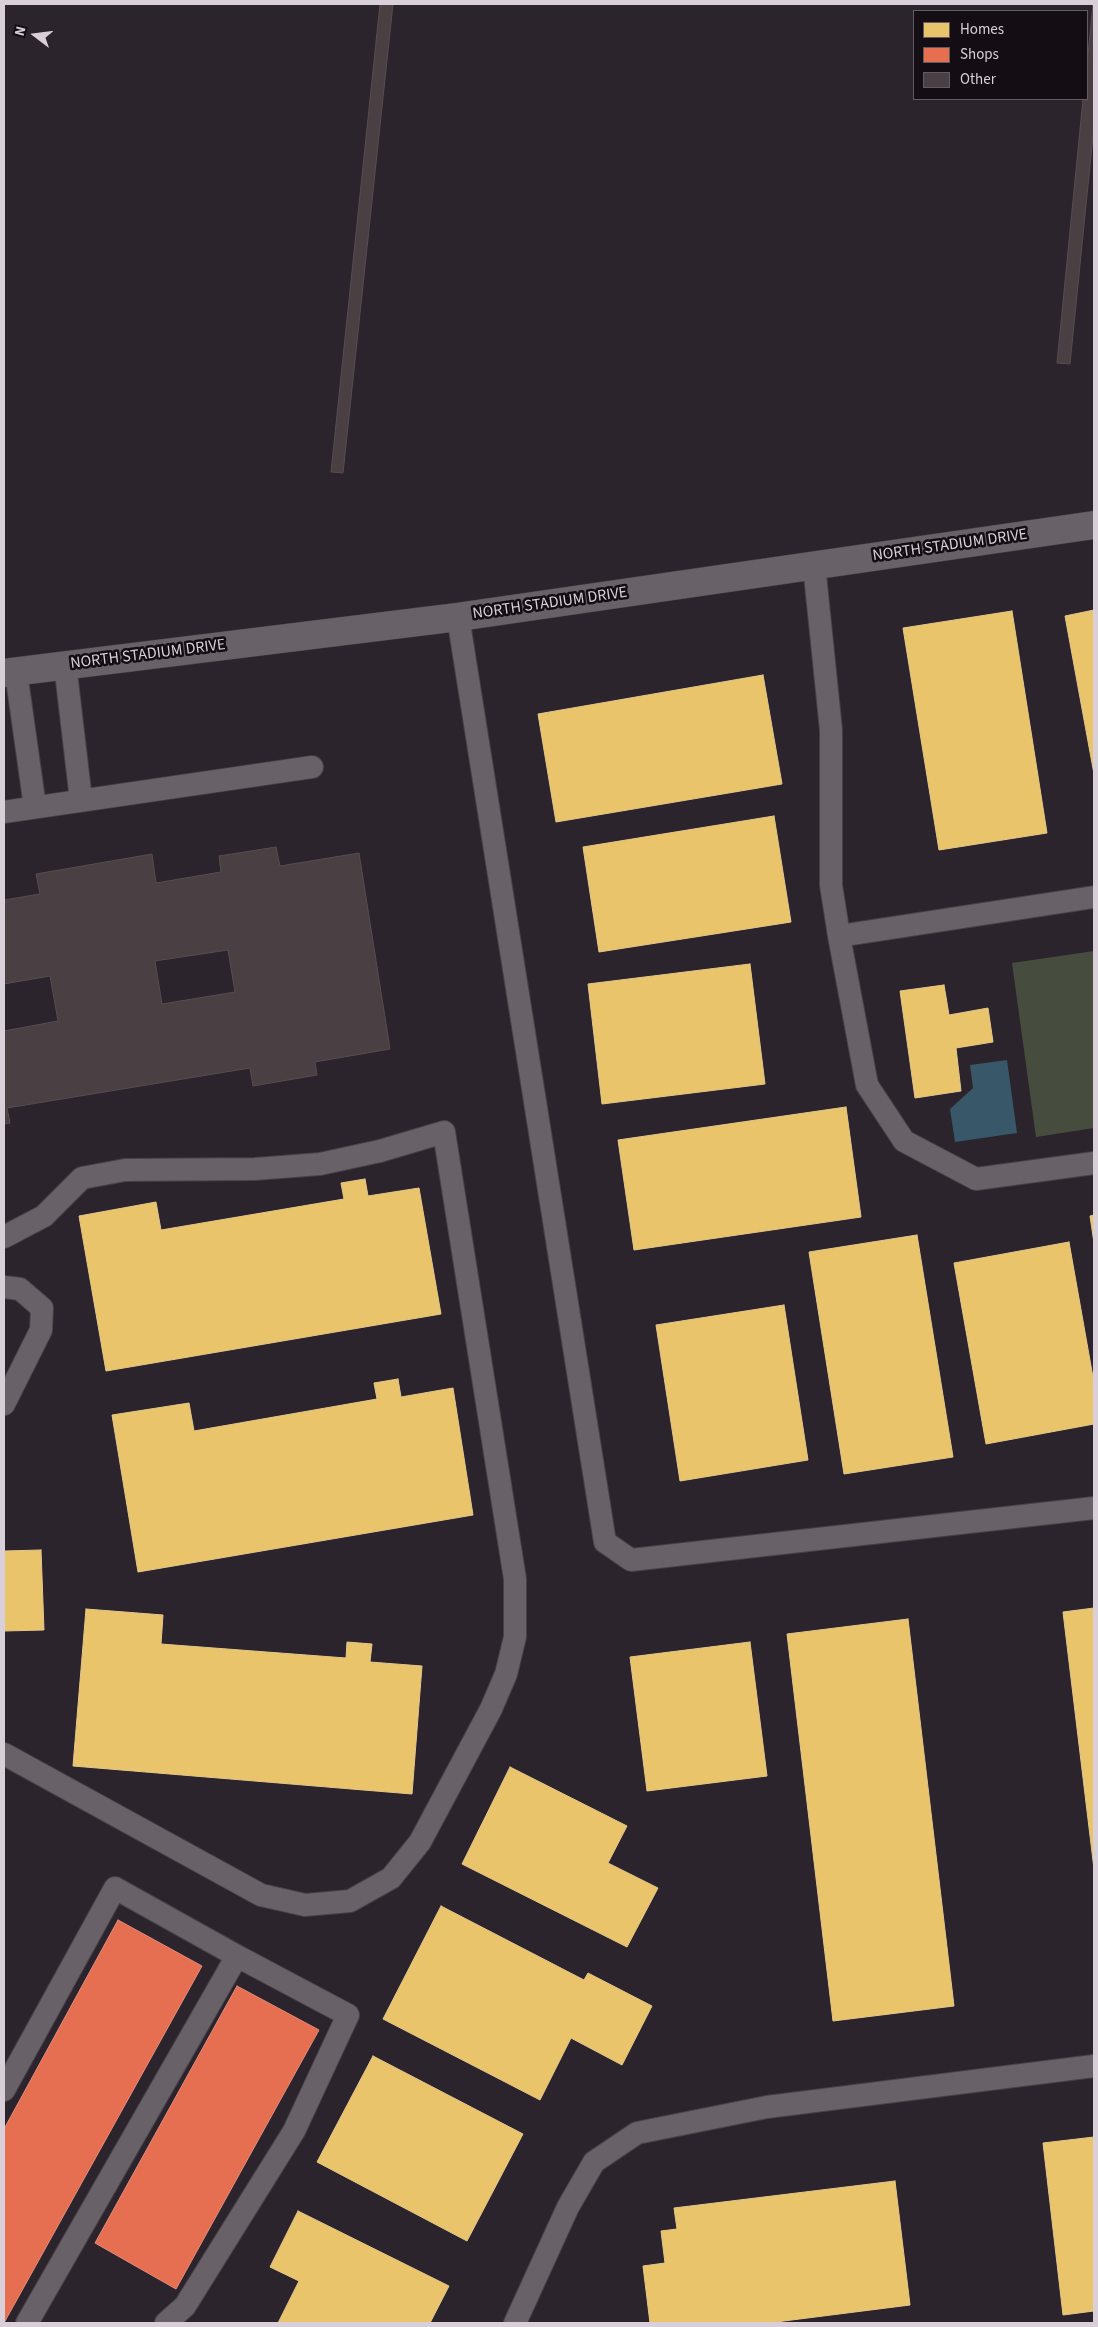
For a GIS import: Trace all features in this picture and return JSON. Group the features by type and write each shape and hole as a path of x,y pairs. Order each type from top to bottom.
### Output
{"street":[{"name":"NORTH STADIUM DRIVE","path":"10,672 458,617 1094,525"}],"lane":[{"path":"814,565 831,730 831,885 867,1085 904,1141 976,1179 1094,1163"},
{"path":"458,617 605,1542 631,1560 1094,1508"},
{"path":"65,664 81,800"},
{"path":"10,672 34,807"},
{"path":"4,812 312,767"},
{"path":"839,936 1094,897"},
{"path":"4,1237 44,1216 82,1178 125,1170 255,1169 320,1164 380,1151 444,1132 515,1579 515,1637 506,1674 491,1709 420,1842 391,1878 350,1901 305,1905 261,1895 4,1754"},
{"path":"4,1287 20,1289 42,1308 40,1330 4,1404"},
{"path":"4,2090 12,2054 114,1888 348,2015 294,2131 184,2306 166,2323"},
{"path":"27,2323 237,1956"},
{"path":"515,2323 568,2207 594,2162 636,2133 766,2108 1094,2066"}],"green space":[{"path":"1094,951 1094,1128 1036,1137 1012,963"}],"water":[{"path":"1007,1060 1017,1133 955,1142 950,1109 973,1088 970,1065"}],"building: Homes":[{"path":"1094,610 1094,774 1065,616"},
{"path":"1012,611 1047,833 939,850 903,628"},
{"path":"763,675 782,784 556,822 538,714"},
{"path":"774,816 791,922 599,952 583,847"},
{"path":"750,964 765,1084 602,1104 588,984"},
{"path":"944,985 949,1015 988,1008 993,1042 956,1048 961,1091 915,1098 900,991"},
{"path":"846,1107 861,1217 634,1250 618,1140"},
{"path":"365,1179 368,1196 419,1188 441,1314 106,1371 79,1216 156,1202 161,1230 344,1199 341,1183"},
{"path":"1094,1215 1094,1243 1090,1216"},
{"path":"917,1235 953,1457 844,1474 809,1252"},
{"path":"1069,1242 1094,1383 1094,1424 986,1444 954,1263"},
{"path":"784,1305 808,1460 680,1481 656,1325"},
{"path":"398,1379 401,1397 453,1388 473,1515 138,1572 112,1415 189,1403 194,1431 377,1399 374,1383"},
{"path":"41,1550 44,1630 4,1631 4,1551"},
{"path":"1094,1608 1094,1869 1063,1612"},
{"path":"86,1609 163,1615 161,1644 346,1658 347,1642 372,1644 370,1662 422,1666 412,1794 73,1766"},
{"path":"908,1619 954,2006 833,2021 787,1634"},
{"path":"750,1642 767,1776 647,1791 630,1657"},
{"path":"510,1767 627,1826 608,1863 658,1888 627,1947 462,1864"},
{"path":"441,1906 584,1980 588,1973 652,2006 622,2065 571,2038 540,2100 383,2019"},
{"path":"373,2056 523,2134 467,2241 317,2162"},
{"path":"1094,2137 1094,2311 1063,2315 1043,2143"},
{"path":"895,2181 910,2305 768,2323 650,2323 643,2266 665,2263 661,2231 677,2229 674,2208"},
{"path":"298,2211 449,2286 430,2323 278,2323 299,2281 270,2267"}],"building: Shops":[{"path":"118,1920 202,1966 4,2323 4,2129"},
{"path":"237,1986 319,2030 176,2289 95,2243"}],"building: Other":[{"path":"380,4 393,4 343,473 331,472"},
{"path":"1093,4 1094,126 1070,364 1057,363 1083,100 1088,100 1088,54"},
{"path":"276,847 280,866 359,853 390,1049 315,1062 317,1075 253,1086 250,1068 7,1108 10,1123 4,1124 4,1031 58,1021 50,976 4,984 4,900 40,894 36,874 152,854 156,883 221,872 219,856","holes":["228,950 235,992 162,1004 155,961"]}]}
